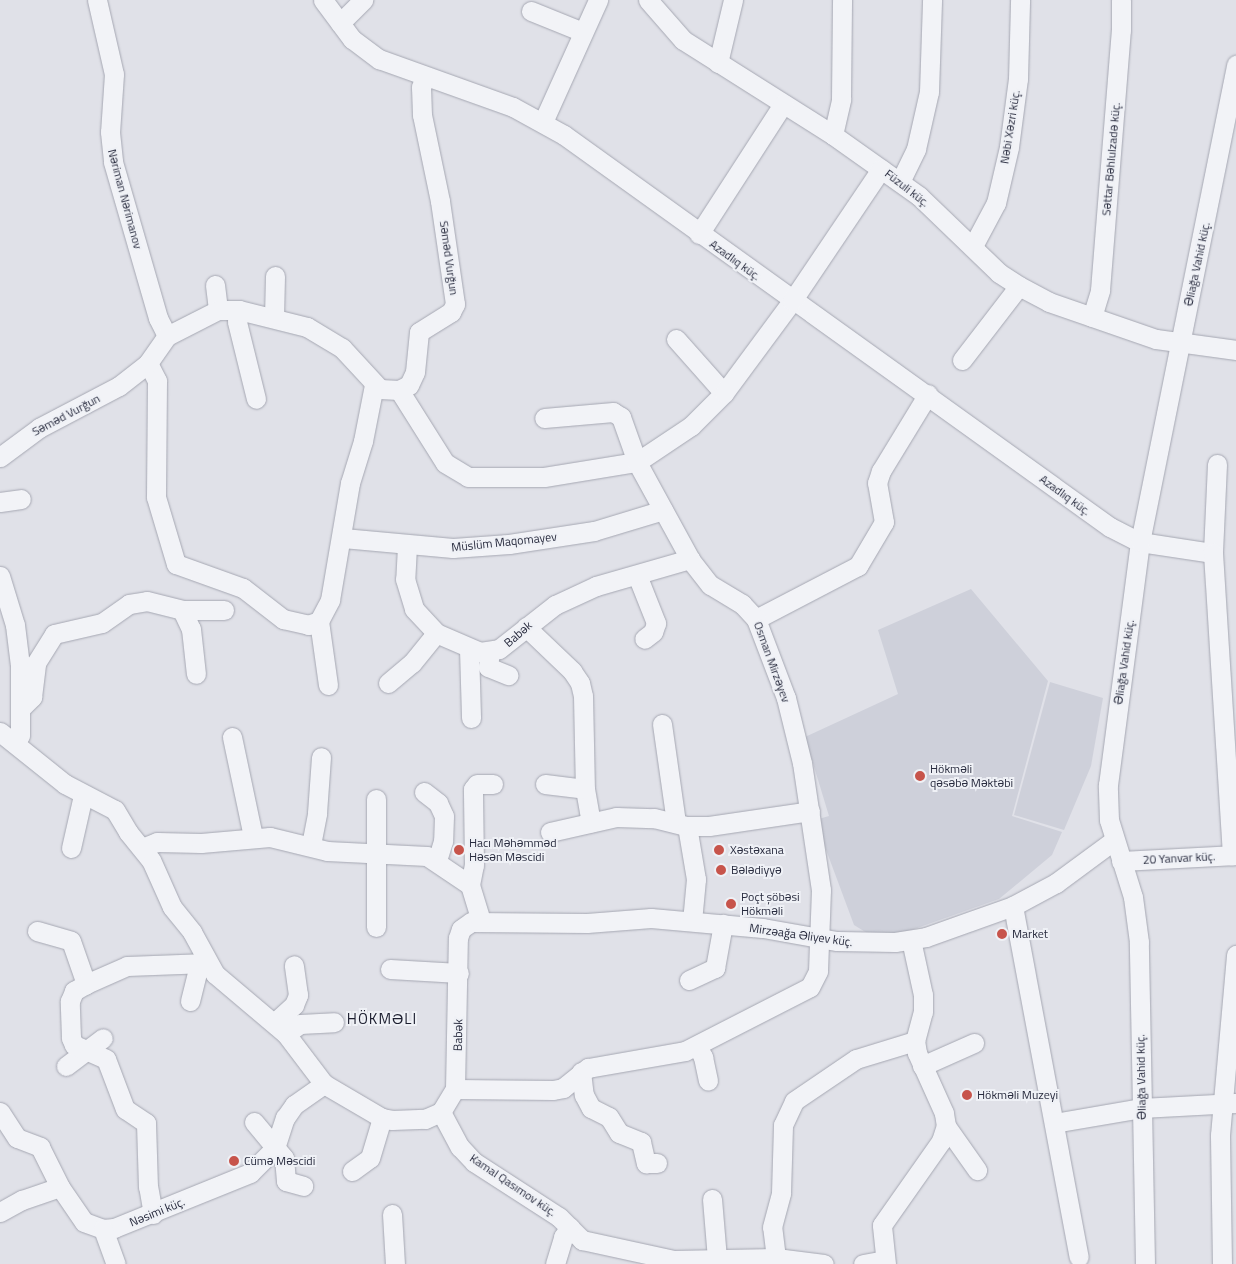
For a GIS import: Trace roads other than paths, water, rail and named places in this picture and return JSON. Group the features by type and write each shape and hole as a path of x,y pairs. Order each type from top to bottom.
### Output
{"street":[{"name":"Nəriman Nərimanov","path":"97,0 114,74 110,132 113,162 158,318 167,336"},
{"name":"Azadlıq küç.","path":"323,0 363,50 425,77 488,97 543,122 792,301 928,394 1110,527 1140,542 1213,553"},
{"path":"340,23 363,0"},
{"name":"Füzuli küç.","path":"648,0 683,40 833,135 900,182 973,246 999,273 1019,286 1092,318 1181,344 1236,350"},
{"path":"718,63 733,0"},
{"path":"833,135 841,99 842,0"},
{"path":"900,182 916,149 929,92 932,0"},
{"name":"Nəbi Xəzri küç.","path":"973,246 996,203 1009,148 1018,79 1020,0"},
{"name":"Səttar Bəhlulzadə küç.","path":"1092,318 1101,280 1121,30 1120,0"},
{"path":"543,122 583,32 590,3"},
{"path":"531,11 583,32"},
{"name":"Əliağa Vahid küç.","path":"1145,1264 1139,942 1133,897 1113,840 1107,811 1109,770 1140,542 1181,344 1227,158 1236,66"},
{"name":"Səməd Vurğun","path":"399,390 412,380 419,332 451,312 455,304 440,201 422,115 421,87 425,77"},
{"path":"699,234 784,104"},
{"path":"328,685 319,621 330,600 350,482 363,441 374,385 388,391 399,390 445,463 468,477 544,477 637,462 692,426 724,393 792,301 881,169"},
{"path":"274,317 275,276"},
{"path":"215,285 218,310"},
{"path":"962,360 1019,286"},
{"name":"Səməd Vurğun","path":"0,457 39,428 119,386 148,363 167,336 218,310 239,310 274,317 307,327 332,340 374,385"},
{"path":"239,310 237,322 256,399"},
{"path":"676,339 724,393"},
{"path":"148,363 157,380 156,497 176,564 243,588 283,619 308,625 319,621"},
{"path":"756,619 858,566 884,522 877,482 881,470 928,394"},
{"name":"Osman Mirzəyev","path":"544,418 613,412 620,417 637,462 690,559 710,585 742,604 756,619 769,648 797,734 821,890 821,939 818,971 810,987 696,1046 673,1054 588,1068 581,1072"},
{"path":"1217,464 1213,553 1234,855"},
{"path":"0,502 21,499"},
{"name":"Müslüm Maqomayev","path":"342,538 407,546 453,548 509,544 594,531 663,510"},
{"name":"Babək","path":"407,546 407,594 414,609 436,633 469,649 490,652 513,642 526,628 555,604 596,586 690,559"},
{"path":"637,575 656,623 653,632 644,639"},
{"path":"0,576 28,663 32,697 21,708 20,735 16,744"},
{"path":"28,663 54,634 63,629 102,623 129,604 147,601 182,610 224,610"},
{"path":"182,610 189,621 196,674"},
{"path":"526,628 572,671 580,683 583,696 585,789 591,822"},
{"path":"388,682 412,663 436,633"},
{"path":"469,649 470,718"},
{"path":"490,652 488,667 508,675"},
{"path":"662,724 681,824 696,879 692,920"},
{"path":"0,732 65,784 115,810 128,832 142,848 172,907 192,932 203,965 227,987 280,1028 324,1084 382,1118 411,1121 441,1112"},
{"path":"232,737 253,837"},
{"path":"311,845 317,813 321,757"},
{"path":"473,923 470,885 474,865 473,789 477,784 493,784"},
{"path":"546,784 585,789"},
{"path":"424,792 438,803 444,816 444,833 437,861"},
{"path":"72,848 83,795"},
{"path":"376,798 376,927"},
{"path":"550,832 591,822 625,817 681,824 745,822 810,811"},
{"path":"142,848 157,842 201,843 253,837 284,838 327,851 427,856 470,885"},
{"name":"Mirzəağa Əliyev küç.","path":"473,923 567,924 651,918 692,920 821,939 877,944 910,940 982,919 1013,906 1056,883 1113,840"},
{"name":"20 Yanvar küç.","path":"1121,861 1234,855"},
{"path":"1013,906 1079,1257"},
{"name":"Babək","path":"441,1112 455,1089 460,973 458,938 473,923"},
{"path":"689,980 715,968 723,924"},
{"path":"37,931 72,941 86,984"},
{"path":"910,940 923,995 923,1012 915,1041 922,1066 944,1113 946,1126 977,1170"},
{"path":"1222,1264 1220,1135 1230,1103 1236,955"},
{"path":"153,1214 148,1187 146,1123 125,1109 106,1059 74,1045 71,1038 70,1001 74,992 86,984 127,966 203,965"},
{"path":"190,1001 203,965"},
{"path":"280,1028 296,1000 294,965"},
{"path":"390,969 460,973"},
{"path":"280,1028 300,1024 334,1022"},
{"path":"66,1066 103,1038"},
{"path":"776,1258 772,1227 781,1193 783,1125 794,1101 856,1059 915,1041"},
{"path":"922,1066 974,1043"},
{"path":"696,1046 703,1057 708,1080"},
{"path":"455,1089 553,1090 563,1088 581,1072"},
{"path":"581,1072 584,1095 591,1108 609,1117 619,1132 641,1142 646,1163 658,1163"},
{"name":"Nəsimi küç.","path":"103,1228 124,1226 250,1173 275,1148 289,1110 324,1084"},
{"path":"1054,1124 1141,1108 1230,1103"},
{"path":"0,1112 17,1138 40,1147 60,1187 84,1222 103,1228 116,1264"},
{"name":"Kamal Qasımov küç.","path":"441,1112 460,1147 474,1162 559,1217 582,1240 638,1258 674,1260 776,1258 824,1264"},
{"path":"352,1171 370,1158 382,1118"},
{"path":"254,1122 284,1158 286,1181 302,1186"},
{"path":"863,1264 885,1262 881,1235 886,1217 940,1141 946,1126"},
{"path":"0,1212 22,1200 60,1187"},
{"path":"712,1199 717,1259"},
{"path":"392,1214 395,1264"},
{"path":"555,1264 560,1244 570,1228"}],"place":[{"name":"Hökməli qəsəbə Məktəbi","path":"920,776"},
{"name":"Hacı Məhəmməd Həsən Məscidi","path":"459,850"},
{"name":"Xəstəxana","path":"719,850"},
{"name":"Bələdiyyə","path":"721,870"},
{"name":"Poçt şöbəsi Hökməli","path":"731,904"},
{"name":"Market","path":"1002,934"},
{"name":"Hökməli Muzeyi","path":"967,1095"},
{"name":"Cümə Məscidi","path":"234,1161"}],"district":[{"name":"HÖKMƏLI","path":"382,1019"}]}
